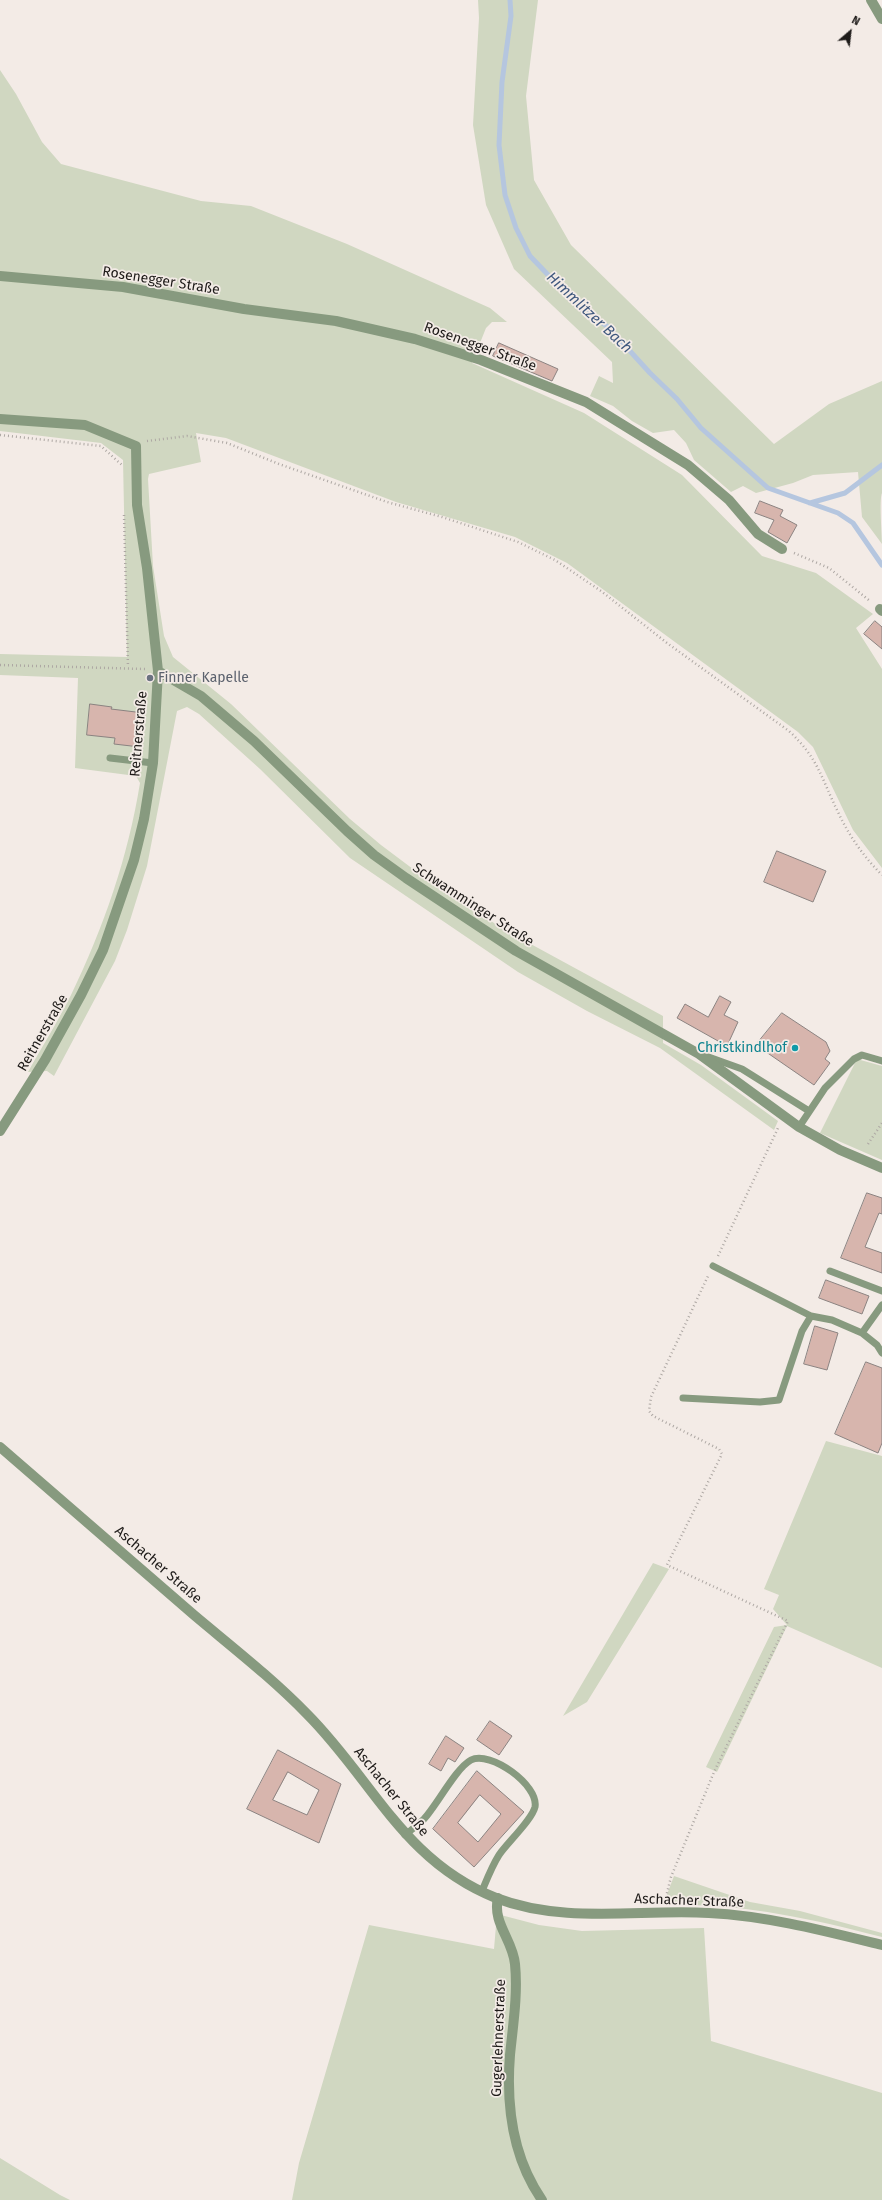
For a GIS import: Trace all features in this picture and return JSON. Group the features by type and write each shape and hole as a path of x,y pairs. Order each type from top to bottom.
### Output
{"street":[{"path":"871,0 882,19"},
{"name":"Rosenegger Straße","path":"0,276 123,287 244,309 336,321 416,339 481,360 586,402 688,465 729,500 758,534 782,549"},
{"path":"0,420 85,425 136,446"},
{"name":"Reitnerstraße","path":"0,1132 45,1060 81,995 103,950 134,860 153,763 158,671 147,568 137,505 136,446"},
{"name":"Schwamminger Straße","path":"158,671 174,679 207,701 254,741 347,831 374,855 406,878 516,951 699,1054 799,1127 840,1150 882,1168"},
{"name":"Aschacher Straße","path":"0,1447 303,1710 335,1745 405,1835 435,1863 482,1891 498,1898 528,1907 560,1912 665,1912 734,1915 763,1919 828,1932 882,1945"},
{"name":"Gugerlehnerstraße","path":"498,1898 496,1908 497,1917 511,1948 515,1962 516,1986 510,2057 511,2118 516,2146 523,2167 542,2200"}],"lane":[{"path":"110,758 153,763"},
{"path":"699,1054 742,1069 808,1111"},
{"path":"799,1127 808,1111 825,1088 858,1056 882,1061"},
{"path":"713,1266 811,1316 832,1320 862,1333 877,1345 882,1353"},
{"path":"830,1271 882,1291"},
{"path":"862,1333 882,1305"},
{"path":"683,1398 760,1402 779,1400 802,1331 811,1316"},
{"path":"405,1835 423,1820 463,1768 471,1760 480,1757 491,1759 508,1770 527,1785 534,1795 535,1806 530,1816 497,1858 482,1891"}],"path":[{"path":"0,435 101,446 123,465 123,472"},
{"path":"136,446 150,440 186,436 227,443 279,464 379,500 499,535 555,560 601,591 667,643 789,731 805,746 814,759 837,812 854,841 882,875"},
{"path":"124,511 128,668"},
{"path":"782,549 829,568 881,610"},
{"path":"0,665 128,668 158,671"},
{"path":"665,1912 665,1900 671,1877 714,1772 788,1621 667,1565 722,1454 719,1450 653,1416 649,1410 651,1397 784,1117"},
{"path":"868,1144 882,1123"}],"green space":[{"path":"478,0 538,0 526,96 534,180 571,245 774,444 829,404 882,381 882,544 862,517 858,472 813,475 793,483 756,493 743,486 731,492 694,460 686,443 674,430 653,433 632,421 613,406 590,396 599,376 613,383 612,362 514,269 486,205 473,125 479,18"},
{"path":"0,70 16,94 42,142 61,164 201,201 251,206 347,244 490,308 507,322 492,322 486,328 472,363 584,413 682,475 762,556 816,573 873,614 856,628 882,669 882,868 853,830 813,747 798,732 567,563 515,537 396,502 226,438 196,433 201,462 149,474 148,479 153,566 164,636 173,657 231,704 350,819 381,845 433,884 505,930 663,1016 663,1043 701,1065 778,1121 774,1130 660,1048 587,1011 518,972 350,858 260,769 199,714 187,707 177,711 147,866 127,930 115,961 54,1076 47,1071 28,1072 71,995 94,944 122,865 140,783 136,776 75,768 78,678 0,675 0,654 127,657 123,460 101,443 0,431"},
{"path":"857,1059 882,1066 882,1160 820,1133"},
{"path":"826,1441 882,1456 882,1668 787,1626 717,1772 706,1767 774,1627 787,1625 773,1609 779,1595 764,1589"},
{"path":"653,1563 669,1569 587,1702 563,1716"},
{"path":"674,1876 750,1902 800,1911 882,1933 882,1937 800,1918 747,1909 719,1906 663,1905"},
{"path":"497,1914 539,1925 582,1931 704,1928 711,2041 882,2093 882,2200 292,2200 299,2163 369,1925 494,1949"},
{"path":"0,2158 60,2195 70,2200 0,2200"}],"building":[{"path":"499,343 558,369 552,381 493,356"},
{"path":"760,501 783,510 780,516 797,525 787,543 768,532 774,520 755,513"},
{"path":"875,621 882,627 882,649 864,634"},
{"path":"90,704 112,707 111,709 144,713 140,747 114,744 115,738 87,735"},
{"path":"777,851 826,871 813,902 764,882"},
{"path":"720,996 731,1002 724,1015 738,1022 727,1046 677,1018 685,1004 708,1017"},
{"name":"Christkindlhof","path":"782,1013 826,1042 830,1051 825,1059 830,1063 814,1085 756,1045"},
{"path":"867,1193 882,1198 882,1214 879,1213 865,1247 882,1253 882,1273 841,1258"},
{"path":"826,1280 869,1296 862,1314 819,1298"},
{"path":"815,1326 838,1333 827,1370 804,1364"},
{"path":"866,1362 882,1368 882,1443 878,1453 835,1434"},
{"path":"490,1721 512,1736 499,1755 477,1740"},
{"path":"446,1736 464,1748 455,1762 448,1758 441,1771 429,1764"},
{"path":"278,1750 341,1784 319,1843 247,1809","holes":["288,1772 319,1790 307,1815 273,1800"]},
{"path":"477,1771 524,1812 474,1867 433,1829","holes":["480,1795 501,1814 478,1842 458,1823"]}],"waterway":[{"name":"Himmlitzer Bach","path":"510,0 511,16 502,82 499,145 505,195 516,228 530,256 577,305 608,327 650,373 677,399 701,428 768,488 838,513 853,523 882,565"},
{"path":"810,503 845,493 882,465"}],"place":[{"name":"Finner Kapelle","path":"150,678"},
{"name":"Christkindlhof","path":"795,1048"}]}
